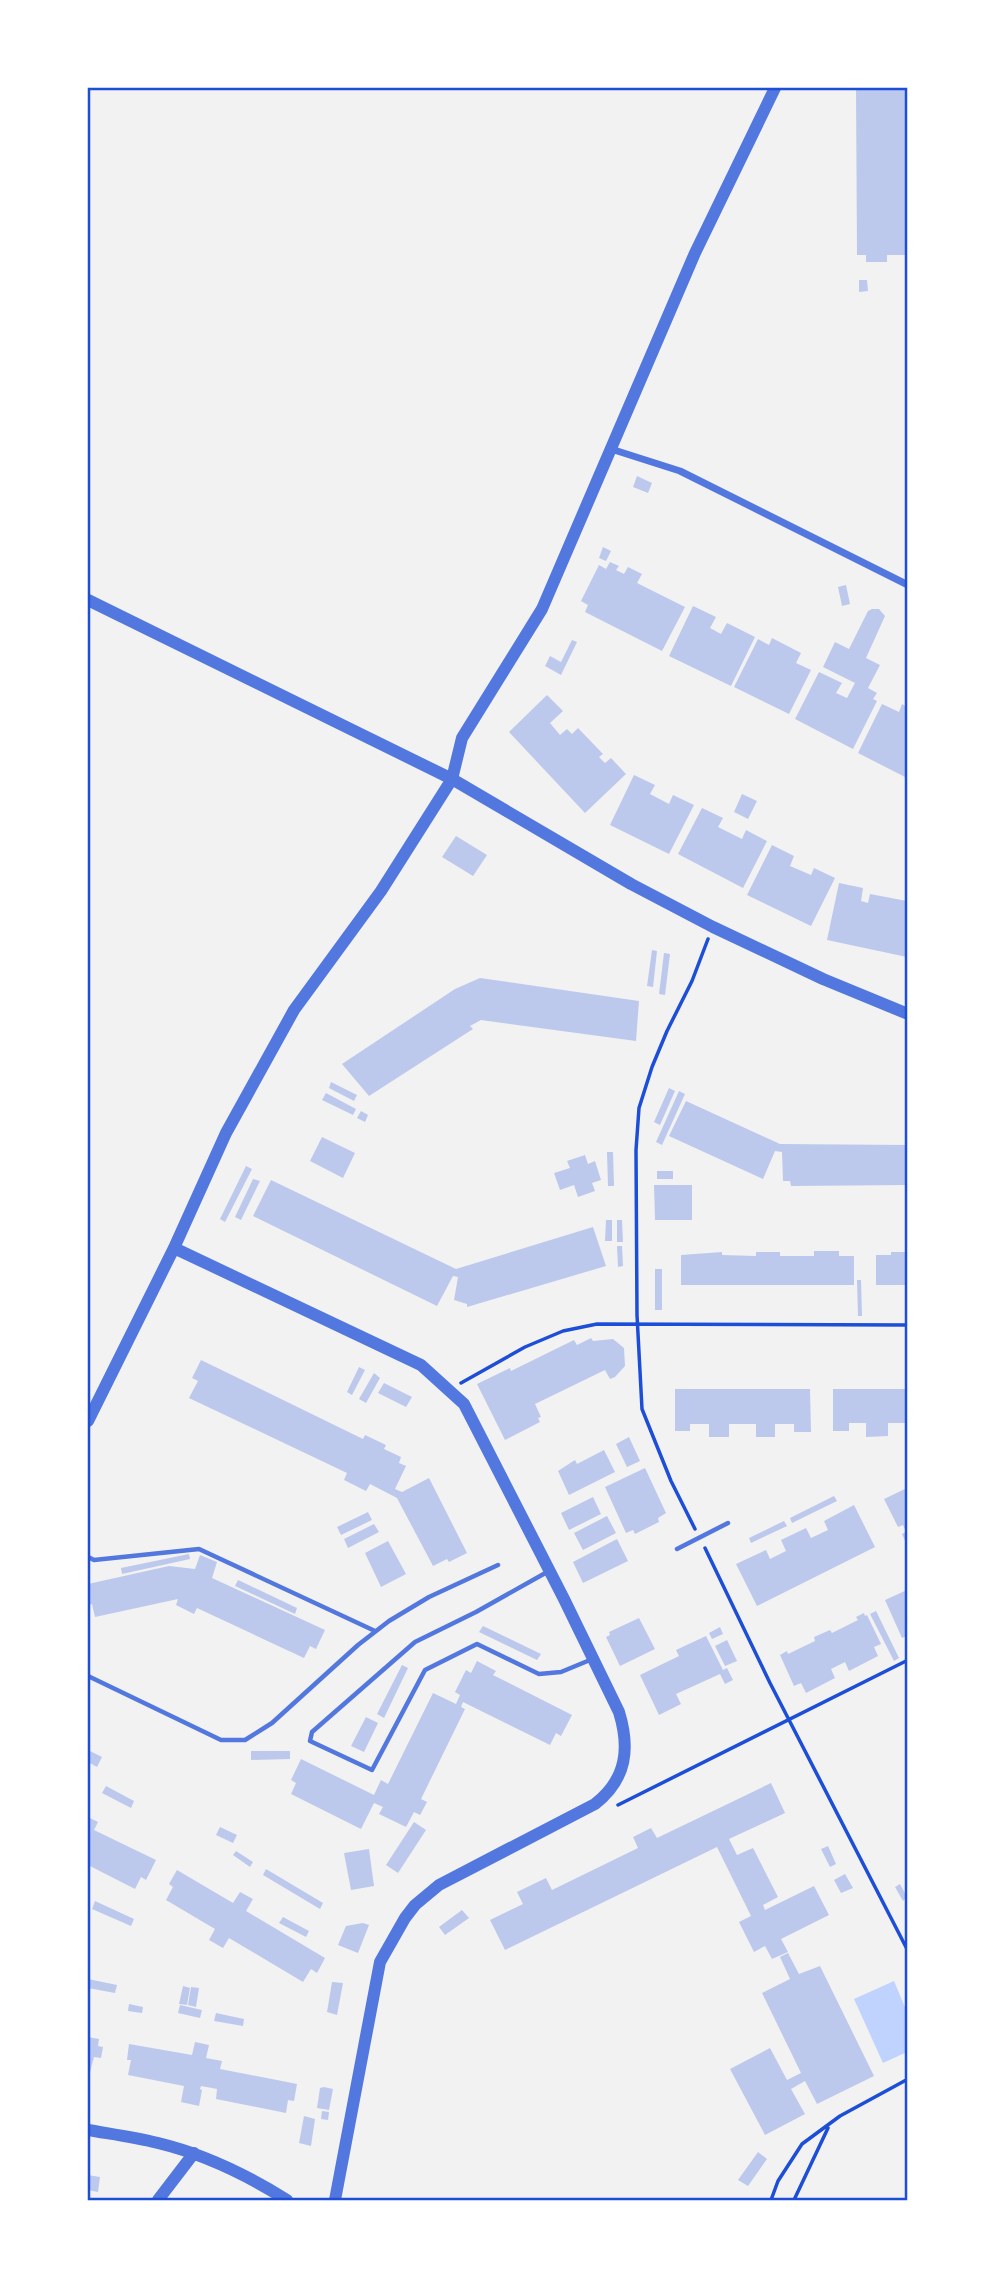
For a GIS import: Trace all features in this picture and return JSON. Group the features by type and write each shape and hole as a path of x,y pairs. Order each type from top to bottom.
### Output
{"street":[{"path":"88,1421 174,1248 226,1133 294,1010 381,891 452,779 462,738 541,609 695,253 775,88"},
{"path":"611,449 680,471 908,585"},
{"path":"88,600 452,779 631,884 713,927 823,979 908,1014"},
{"path":"174,1248 421,1365 464,1404 619,1712 624,1727 625,1755 612,1789 595,1804 439,1885 415,1905 397,1929 380,1962 335,2200"},
{"path":"88,2130 156,2142 194,2153 248,2176 287,2200"},
{"path":"158,2200 194,2153"}],"lane":[{"path":"677,1549 728,1523"},
{"path":"88,1557 94,1560 199,1549 375,1631"},
{"path":"88,1676 221,1740 245,1740 272,1723 375,1631 429,1597 498,1565"},
{"path":"549,1571 415,1642 312,1732 310,1741 372,1770 425,1670 477,1644 539,1674 561,1672 592,1659"}],"path":[{"path":"713,927 692,981 657,1055 639,1108 636,1150 637,1326 642,1409 671,1481 908,1951"},
{"path":"449,1390 525,1347 563,1331 597,1324 908,1325"},
{"path":"595,1804 615,1807 908,1660"},
{"path":"771,2200 778,2181 802,2144 856,2106 908,2079"},
{"path":"794,2200 829,2126"}],"water":[{"path":"894,1981 907,2012 907,2052 883,2063 854,1999"}],"building":[{"path":"856,88 907,88 907,255 887,255 887,262 866,262 866,255 857,255"},
{"path":"859,280 867,280 868,291 859,292"},
{"path":"637,476 652,483 648,493 633,487"},
{"path":"603,547 611,551 606,561 599,558"},
{"path":"610,562 619,566 616,570 624,574 628,567 642,574 637,583 685,607 662,651 585,612 588,605 581,601 599,565 606,569"},
{"path":"846,585 850,604 842,606 838,587"},
{"path":"693,606 716,617 710,628 721,634 727,623 755,637 731,686 669,656"},
{"path":"879,609 885,616 866,658 880,665 868,688 877,693 873,699 877,701 853,749 795,719 819,672 842,683 836,693 847,698 855,683 823,667 835,642 849,649 868,611"},
{"path":"772,638 801,653 796,663 811,670 789,714 734,687 758,639 769,645"},
{"path":"572,640 577,642 561,675 545,666 550,656 561,662"},
{"path":"547,695 563,711 550,723 560,735 567,729 572,734 578,728 603,754 599,757 605,763 611,758 626,774 585,813 509,732"},
{"path":"882,704 899,712 902,704 907,707 907,778 858,753"},
{"path":"634,775 655,785 650,794 669,804 673,795 694,805 669,854 610,825"},
{"path":"742,794 757,801 748,819 734,812"},
{"path":"702,808 723,818 718,827 742,839 746,830 767,841 743,888 678,854"},
{"path":"456,836 487,855 473,876 442,857"},
{"path":"772,845 794,856 790,866 811,875 814,868 835,878 811,926 747,895"},
{"path":"839,883 863,888 861,901 868,903 870,894 907,901 907,957 827,940"},
{"path":"652,950 657,951 653,987 647,986"},
{"path":"664,953 670,954 665,995 659,994"},
{"path":"480,978 639,1001 636,1041 481,1020 470,1026 473,1029 369,1096 342,1064 455,989"},
{"path":"331,1082 357,1095 354,1101 329,1088"},
{"path":"669,1088 675,1091 660,1125 654,1122"},
{"path":"679,1091 685,1094 662,1145 656,1142"},
{"path":"326,1093 356,1109 353,1115 322,1100"},
{"path":"686,1101 780,1144 907,1145 907,1185 791,1186 790,1181 783,1181 782,1152 775,1151 763,1179 669,1136"},
{"path":"361,1111 368,1115 365,1122 357,1118"},
{"path":"322,1137 355,1153 343,1178 310,1161"},
{"path":"607,1152 613,1152 614,1186 608,1186"},
{"path":"585,1155 588,1164 595,1161 601,1180 592,1183 595,1191 578,1197 574,1185 560,1190 554,1173 570,1168 567,1161"},
{"path":"246,1166 252,1169 225,1222 220,1219"},
{"path":"657,1171 673,1171 673,1179 657,1179"},
{"path":"253,1179 260,1181 241,1220 235,1217"},
{"path":"271,1180 456,1269 593,1227 606,1266 467,1307 467,1304 454,1300 458,1277 453,1276 437,1306 253,1216"},
{"path":"654,1185 692,1185 692,1220 655,1220"},
{"path":"606,1220 612,1220 612,1241 605,1241"},
{"path":"617,1220 622,1220 623,1242 617,1242"},
{"path":"617,1246 622,1246 623,1266 618,1267"},
{"path":"814,1251 839,1251 839,1256 854,1256 854,1285 681,1285 681,1255 722,1252 722,1255 756,1256 756,1252 780,1252 780,1256 814,1256"},
{"path":"891,1252 907,1252 907,1285 876,1285 876,1255 891,1255"},
{"path":"655,1269 662,1269 662,1310 655,1310"},
{"path":"857,1280 861,1280 862,1316 858,1316"},
{"path":"591,1338 593,1341 613,1339 624,1348 625,1366 615,1377 610,1379 605,1370 535,1404 541,1417 538,1418 540,1422 505,1440 477,1384 510,1368 511,1371 574,1340 577,1345"},
{"path":"201,1360 363,1439 365,1435 386,1445 384,1449 401,1457 399,1463 406,1466 395,1489 402,1492 429,1478 467,1553 433,1566 397,1498 370,1484 366,1491 344,1480 347,1473 189,1398 198,1381 192,1378"},
{"path":"359,1367 365,1370 352,1395 347,1392"},
{"path":"374,1373 380,1378 366,1403 359,1399"},
{"path":"384,1383 412,1397 406,1407 378,1393"},
{"path":"675,1389 810,1389 811,1432 794,1432 794,1424 775,1424 775,1437 756,1437 756,1424 729,1424 729,1437 709,1437 709,1424 690,1424 690,1431 675,1431"},
{"path":"833,1389 907,1389 907,1423 888,1423 888,1436 866,1437 866,1423 849,1423 849,1431 833,1431"},
{"path":"629,1437 640,1461 627,1467 616,1444"},
{"path":"604,1450 615,1472 569,1495 558,1471 575,1460 577,1464"},
{"path":"645,1468 666,1513 658,1518 659,1522 635,1534 633,1530 626,1533 605,1487"},
{"path":"907,1488 907,1545 902,1534 906,1532 903,1525 898,1527 884,1499"},
{"path":"834,1496 837,1501 792,1523 790,1518"},
{"path":"593,1497 601,1514 569,1530 561,1513"},
{"path":"854,1505 875,1547 757,1606 736,1564 766,1550 770,1559 786,1551 781,1540 806,1528 811,1538 828,1530 824,1521"},
{"path":"368,1512 372,1520 341,1535 337,1527"},
{"path":"607,1516 616,1533 583,1550 574,1533"},
{"path":"784,1521 787,1526 751,1543 749,1538"},
{"path":"374,1524 379,1532 348,1548 344,1539"},
{"path":"617,1539 628,1561 583,1583 573,1562"},
{"path":"388,1541 406,1574 381,1587 365,1553"},
{"path":"189,1554 190,1559 122,1574 121,1568"},
{"path":"200,1555 217,1562 212,1578 325,1630 316,1649 310,1646 304,1658 197,1608 194,1614 176,1605 178,1599 95,1617 92,1604 88,1605 88,1584 169,1566 195,1569"},
{"path":"238,1580 297,1608 295,1614 235,1586"},
{"path":"907,1590 907,1636 902,1638 885,1600"},
{"path":"876,1611 899,1658 894,1661 870,1614"},
{"path":"864,1613 881,1644 874,1647 878,1656 849,1671 845,1662 831,1669 835,1678 806,1693 801,1683 794,1686 780,1655 815,1641 814,1637 830,1630 832,1633 858,1620 856,1617"},
{"path":"639,1618 655,1649 620,1666 606,1637 610,1635 609,1632"},
{"path":"483,1626 541,1654 537,1660 479,1632"},
{"path":"720,1627 723,1634 712,1639 709,1633"},
{"path":"706,1636 723,1670 727,1668 733,1680 725,1684 720,1674 676,1694 681,1704 659,1715 640,1675 679,1656 676,1650"},
{"path":"727,1640 737,1661 725,1666 715,1646"},
{"path":"477,1661 496,1671 493,1675 572,1715 561,1736 556,1733 550,1745 463,1702 461,1707 465,1709 421,1799 427,1802 420,1815 414,1812 406,1827 379,1814 383,1807 374,1803 361,1829 291,1794 296,1783 291,1780 301,1759 374,1795 381,1780 388,1784 433,1693 456,1704 460,1695 455,1692 466,1670 471,1673"},
{"path":"402,1665 408,1668 384,1718 377,1714"},
{"path":"366,1717 378,1723 364,1752 351,1746"},
{"path":"88,1750 102,1757 97,1767 88,1762"},
{"path":"251,1751 290,1751 290,1759 251,1760"},
{"path":"771,1783 785,1813 729,1839 737,1855 753,1848 778,1897 763,1905 765,1910 814,1886 829,1915 781,1939 788,1952 772,1959 765,1946 754,1952 739,1922 751,1916 717,1847 505,1950 490,1920 523,1904 517,1892 546,1878 552,1890 638,1848 633,1837 651,1828 657,1838"},
{"path":"106,1786 134,1801 131,1808 102,1793"},
{"path":"88,1817 98,1822 94,1830 156,1860 146,1880 141,1877 135,1889 88,1865"},
{"path":"414,1822 426,1830 398,1873 386,1865"},
{"path":"220,1827 237,1835 233,1843 216,1835"},
{"path":"828,1846 836,1864 830,1867 821,1849"},
{"path":"369,1849 374,1886 351,1890 344,1853"},
{"path":"236,1851 253,1862 250,1867 233,1855"},
{"path":"266,1869 323,1903 320,1909 263,1875"},
{"path":"177,1870 233,1903 240,1892 253,1899 246,1911 325,1958 317,1973 311,1969 303,1982 229,1938 223,1948 209,1940 215,1929 166,1900 173,1887 169,1884"},
{"path":"845,1874 853,1888 841,1893 834,1880"},
{"path":"900,1884 907,1897 903,1901 895,1887"},
{"path":"95,1901 134,1919 131,1926 92,1909"},
{"path":"462,1910 469,1918 445,1935 439,1927"},
{"path":"283,1917 309,1931 306,1937 279,1923"},
{"path":"363,1923 369,1925 358,1953 338,1945 346,1926"},
{"path":"788,1953 799,1974 820,1966 874,2076 817,2104 805,2081 791,2089 805,2114 765,2135 730,2069 770,2048 787,2080 801,2073 762,1993 790,1979 780,1957"},
{"path":"88,1979 117,1985 115,1993 88,1988"},
{"path":"332,1982 343,1983 337,2015 327,2012"},
{"path":"183,1986 190,1988 187,2005 179,2004"},
{"path":"191,1987 199,1988 196,2007 188,2005"},
{"path":"129,2004 143,2007 142,2013 128,2011"},
{"path":"180,2005 202,2010 200,2018 178,2013"},
{"path":"216,2013 244,2019 243,2026 214,2021"},
{"path":"88,2037 99,2039 98,2046 103,2047 101,2058 94,2057 90,2072 88,2071"},
{"path":"195,2042 209,2045 206,2058 222,2061 220,2069 297,2084 294,2101 288,2100 286,2113 216,2099 217,2089 201,2086 199,2106 181,2102 184,2086 128,2075 131,2060 127,2060 129,2044 192,2055"},
{"path":"320,2088 333,2089 329,2110 317,2108"},
{"path":"322,2111 329,2112 328,2120 321,2119"},
{"path":"304,2116 315,2119 311,2146 299,2143"},
{"path":"758,2152 767,2159 748,2186 738,2180"},
{"path":"88,2175 100,2177 98,2192 88,2190"}]}
